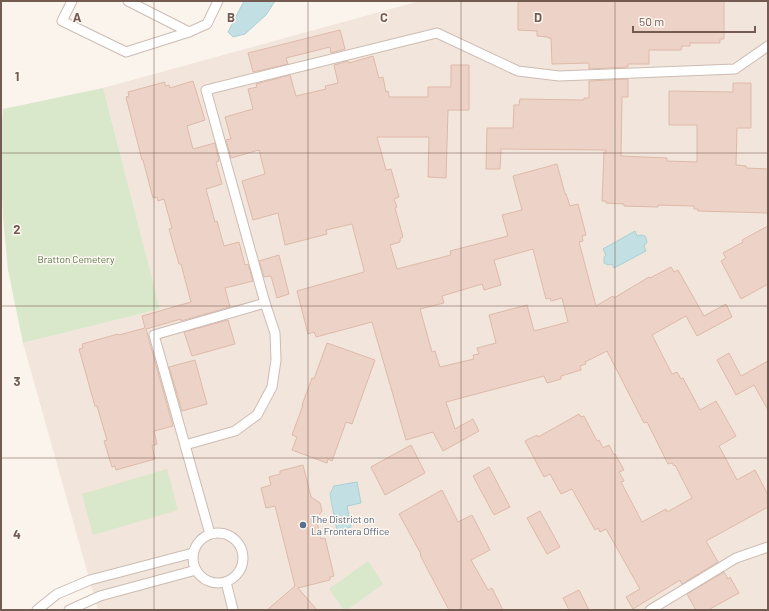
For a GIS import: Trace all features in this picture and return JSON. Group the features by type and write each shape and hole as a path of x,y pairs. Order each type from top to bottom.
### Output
{"lane":[{"path":"72,1 62,21 126,52 189,32 207,24 218,1"},
{"path":"128,1 189,32"},
{"path":"185,445 235,431 257,415 272,387 276,360 275,333 265,303 206,90 437,33 518,71 559,76 735,69 768,46"},
{"path":"210,534 154,335 265,303"},
{"path":"219,532 235,538 240,545 243,554 243,562 240,571 226,582 218,583 209,581 202,577 196,570 193,562 193,553 197,544 202,538 210,534 219,532"},
{"path":"650,610 736,558 768,547"},
{"path":"37,610 57,594 90,580 193,553"},
{"path":"69,610 100,596 196,570"},
{"path":"226,582 233,610"}],"shaded area":[{"path":"420,1 768,1 768,610 98,610 23,343 160,309 103,88"}],"green space":[{"name":"Bratton Cemetery","path":"103,88 160,309 23,343 8,270 3,217 1,137 3,109"},
{"path":"167,469 178,510 93,535 82,494"},
{"path":"368,561 383,584 347,610 344,610 329,589"}],"water":[{"path":"244,1 275,1 266,15 245,34 233,37 228,32"},
{"path":"635,231 637,236 645,236 647,242 644,246 646,251 614,268 612,264 608,265 604,263 604,257 606,255 603,249"},
{"path":"357,482 361,503 347,506 351,527 337,531 330,494 334,486"}],"building":[{"path":"518,1 724,1 724,39 720,39 720,43 690,43 690,46 682,46 681,50 649,50 649,64 628,64 628,67 589,69 589,63 552,64 551,38 537,36 537,31 518,30"},
{"path":"340,30 345,49 331,53 330,47 286,58 288,64 253,72 248,53"},
{"path":"373,56 379,78 383,77 386,92 388,91 389,97 428,97 428,87 451,87 451,65 469,65 469,110 448,110 446,178 428,177 429,137 377,137 386,170 391,169 399,197 394,199 403,237 400,239 400,242 390,245 397,269 451,255 450,251 508,236 502,215 522,210 513,176 557,164 565,194 570,206 578,204 586,235 582,236 583,241 579,242 596,306 613,296 614,298 649,277 650,278 671,267 674,272 678,270 704,316 726,304 732,317 697,336 686,316 652,335 672,374 677,372 681,379 683,378 700,410 716,401 736,436 719,446 737,480 755,470 768,495 768,507 706,541 718,562 682,584 680,580 633,609 626,597 640,589 606,529 600,532 598,528 595,530 572,489 561,494 550,474 544,477 525,441 537,435 538,437 579,414 581,417 584,416 597,441 599,440 603,448 609,445 614,455 615,454 624,470 619,472 624,481 621,482 642,522 666,509 667,512 692,498 675,465 674,466 672,463 668,464 647,422 644,423 607,351 585,362 586,364 580,366 581,370 561,376 561,379 547,383 544,376 446,402 455,429 473,419 479,431 443,451 433,432 406,440 372,322 316,337 314,332 308,334 297,291 364,272 352,224 326,230 327,234 285,245 278,213 253,220 242,181 265,174 259,150 231,158 226,140 231,139 225,117 253,109 248,89 257,87 256,84 290,75 296,96 326,89 325,86 338,83 334,65 348,61 349,63","holes":["533,249 546,299 550,298 551,301 562,298 568,322 534,331 527,305 489,315 496,343 477,348 479,354 473,355 474,359 440,367 435,351 432,352 420,309 444,303 442,296 482,284 484,290 501,285 494,260"]},
{"path":"628,79 628,97 622,97 621,156 667,158 667,161 697,162 697,125 669,125 669,91 733,92 733,83 751,83 751,128 737,128 736,165 746,166 746,168 768,169 768,213 698,211 698,209 694,209 694,206 624,206 624,204 606,203 606,201 602,201 604,152 606,152 606,150 501,149 500,169 486,169 487,128 513,128 514,105 519,105 520,99 584,100 584,98 589,98 589,81"},
{"path":"193,81 205,120 187,126 193,149 215,143 219,161 216,162 222,184 206,189 215,222 217,221 224,246 239,242 245,265 248,264 253,281 225,288 230,307 146,329 173,426 154,431 157,444 152,446 155,459 116,470 115,466 112,467 104,441 107,440 97,406 95,406 79,349 83,348 82,344 145,328 142,316 191,302 181,264 179,264 169,229 172,228 164,199 158,201 157,197 153,198 126,97 129,96 128,92 165,82 165,86 169,85 170,88"},
{"path":"768,226 768,284 741,299 721,261 726,258 723,253 743,242 742,240"},
{"path":"279,255 289,294 277,298 271,276 264,277 259,261"},
{"path":"228,320 235,344 192,356 184,332"},
{"path":"327,343 375,360 352,424 346,422 332,461 328,459 327,463 292,450 297,437 292,435 312,378 314,379"},
{"path":"729,353 741,376 768,361 768,410 754,385 736,395 717,360"},
{"path":"195,360 207,404 182,411 169,367"},
{"path":"411,445 425,473 385,495 371,467"},
{"name":"The District on La Frontera Office","path":"303,465 311,497 320,503 322,511 316,519 321,539 325,538 334,576 330,577 330,580 298,588 317,610 267,610 295,586 275,506 266,508 261,488 271,485 269,477 280,474 280,471"},
{"path":"489,467 510,507 494,515 473,476"},
{"path":"442,490 458,522 472,515 490,550 471,560 488,590 492,588 503,610 449,610 399,514"},
{"path":"540,511 560,547 547,554 527,518"},
{"path":"724,572 728,579 730,577 739,593 708,610 696,610 687,594"},
{"path":"579,590 589,610 569,610 563,598"}],"place":[{"name":"The District on La Frontera Office","path":"303,525"}]}
